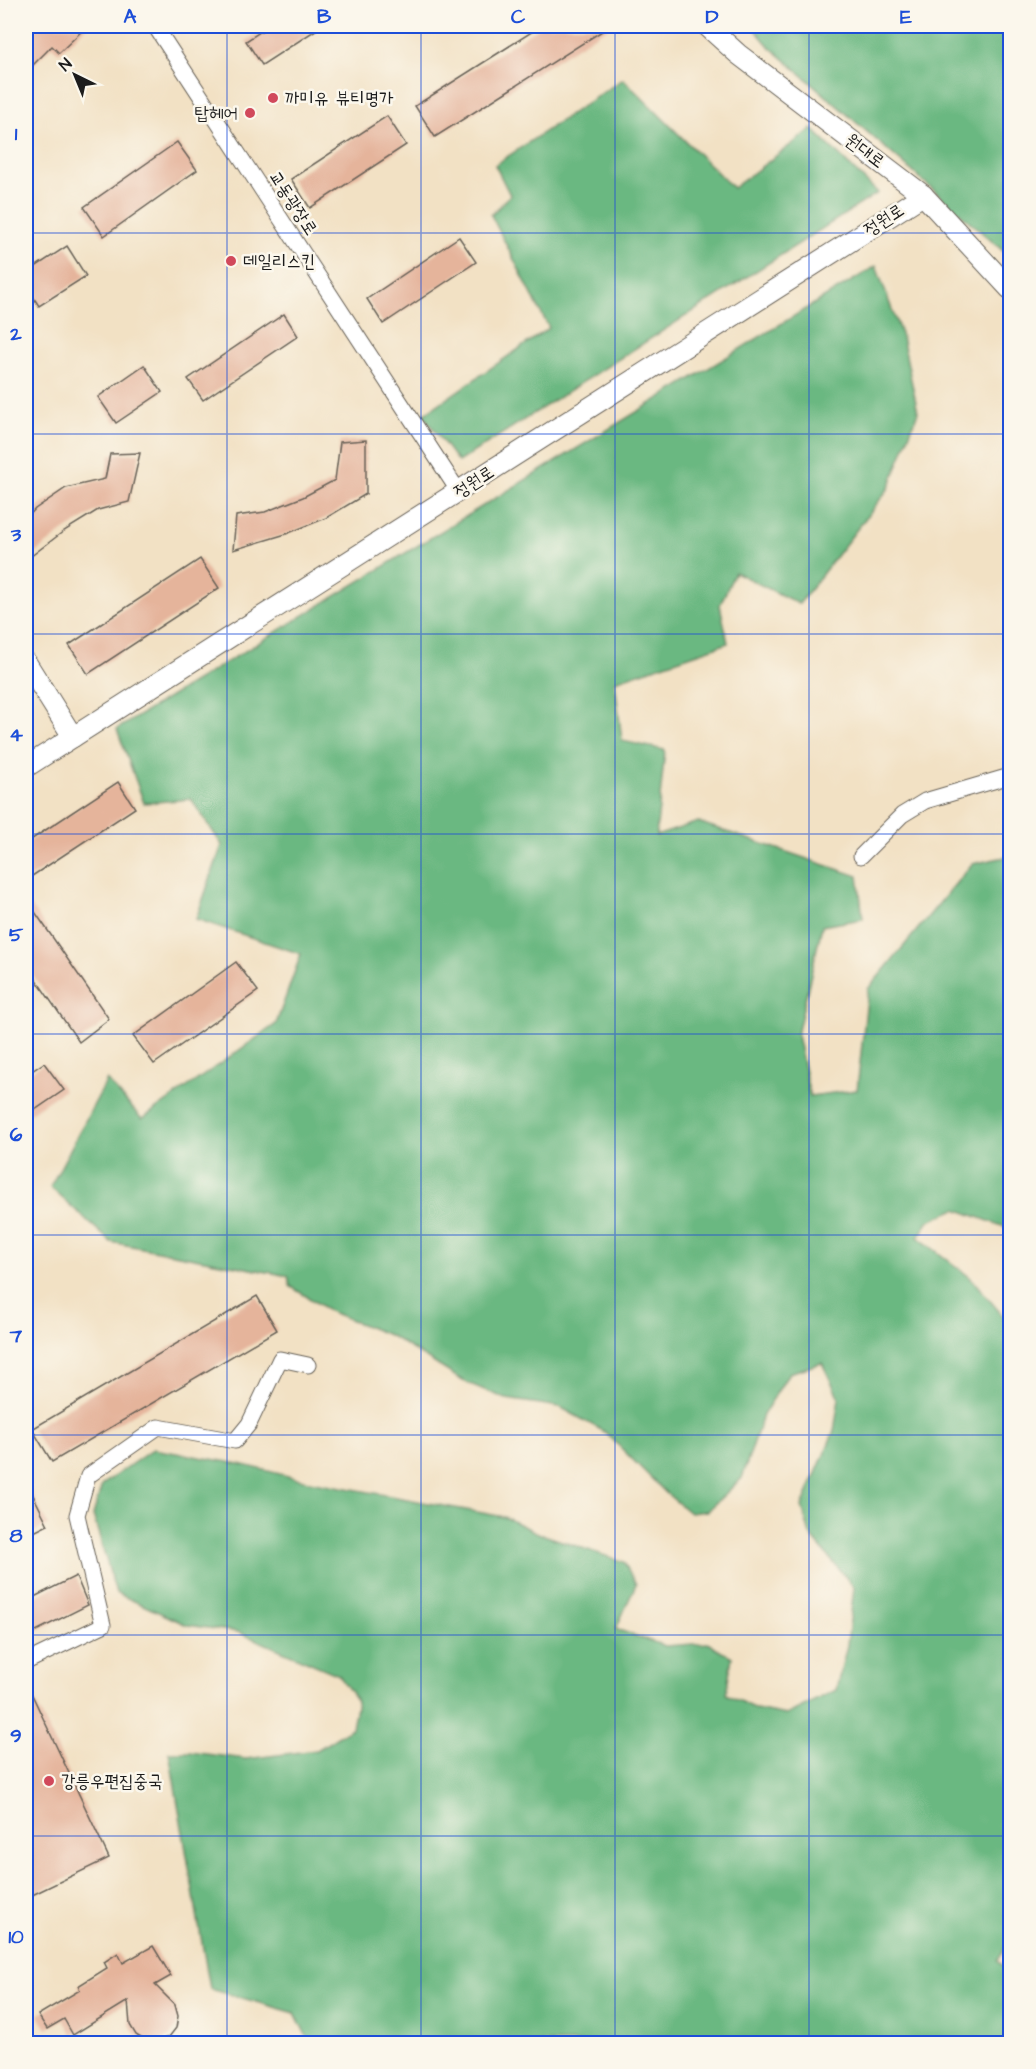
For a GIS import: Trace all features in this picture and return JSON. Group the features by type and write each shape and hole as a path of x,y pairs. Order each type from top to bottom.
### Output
{"street":[{"name":"교동광장로","path":"155,26 459,492"},
{"name":"원대로","path":"707,26 738,54 923,195 1011,289"},
{"name":"정원로","path":"26,767 923,195"},
{"path":"26,662 73,737"},
{"path":"861,856 902,815 925,801 1011,776"},
{"path":"26,1662 103,1625 77,1515 88,1476 158,1427 235,1441 249,1424 280,1359 308,1365"}],"green space":[{"path":"752,26 1010,26 1010,257 769,46"},
{"path":"623,79 733,188 812,129 878,193 458,462 423,415 549,328 491,215 510,195 495,165"},
{"path":"876,266 902,337 918,412 889,488 799,604 735,572 720,605 728,643 615,681 622,741 665,750 656,836 698,822 858,876 863,919 822,926 797,1035 810,1096 857,1090 868,989 972,864 1010,856 1010,1229 956,1209 929,1221 918,1237 971,1278 1010,1324 1010,1938 998,1960 1010,1976 1010,2043 310,2043 295,2013 210,1989 169,1752 190,1752 246,1759 317,1750 352,1728 357,1701 339,1675 238,1632 187,1625 116,1593 93,1515 102,1485 153,1449 240,1464 304,1480 504,1517 538,1533 624,1562 636,1584 616,1629 665,1646 708,1643 732,1657 726,1694 756,1709 786,1715 836,1690 847,1645 854,1587 810,1535 802,1506 834,1431 839,1398 822,1363 789,1373 763,1415 742,1478 707,1511 690,1513 666,1493 605,1432 560,1407 506,1399 463,1381 391,1336 331,1312 290,1286 288,1276 111,1242 50,1187 107,1080 142,1119 276,1024 301,954 196,919 222,845 191,799 144,803 117,729"}],"building":[{"path":"31,26 87,26 59,53 52,46 26,72 26,35"},
{"path":"269,26 322,26 262,65 246,41"},
{"path":"541,26 610,26 435,137 415,106"},
{"path":"387,116 406,145 310,208 291,179"},
{"path":"177,142 197,170 104,236 84,207"},
{"path":"459,237 476,262 383,324 367,299"},
{"path":"67,246 86,276 39,306 26,286 26,273"},
{"path":"284,314 298,336 203,400 188,379"},
{"path":"144,365 162,392 116,423 98,397"},
{"path":"366,440 366,494 326,518 286,534 233,550 236,516 265,512 303,497 335,480 340,442"},
{"path":"140,453 129,502 98,510 64,531 26,560 26,519 35,509 66,488 105,479 110,454"},
{"path":"200,559 219,588 88,674 69,645"},
{"path":"118,782 135,808 26,880 26,843"},
{"path":"26,899 109,1019 79,1042 26,965"},
{"path":"236,962 258,991 154,1064 133,1036"},
{"path":"44,1063 64,1090 26,1116 26,1075"},
{"path":"257,1296 277,1330 52,1462 32,1429"},
{"path":"26,1481 48,1525 26,1536"},
{"path":"76,1576 88,1605 26,1636 26,1601"},
{"name":"강릉우편집중국","path":"26,1682 109,1858 26,1898"},
{"path":"153,1946 171,1976 155,1985 175,2005 178,2016 176,2028 169,2037 158,2042 146,2041 136,2035 130,2025 128,2001 73,2035 64,2019 47,2029 38,2015 80,1990 78,1986 107,1968 104,1962 118,1953 123,1963"}],"place":[{"name":"까미유 뷰티명가","path":"273,98"},
{"name":"탑헤어","path":"250,113"},
{"name":"데일리스킨","path":"231,261"},
{"name":"강릉우편집중국","path":"49,1781"}]}
